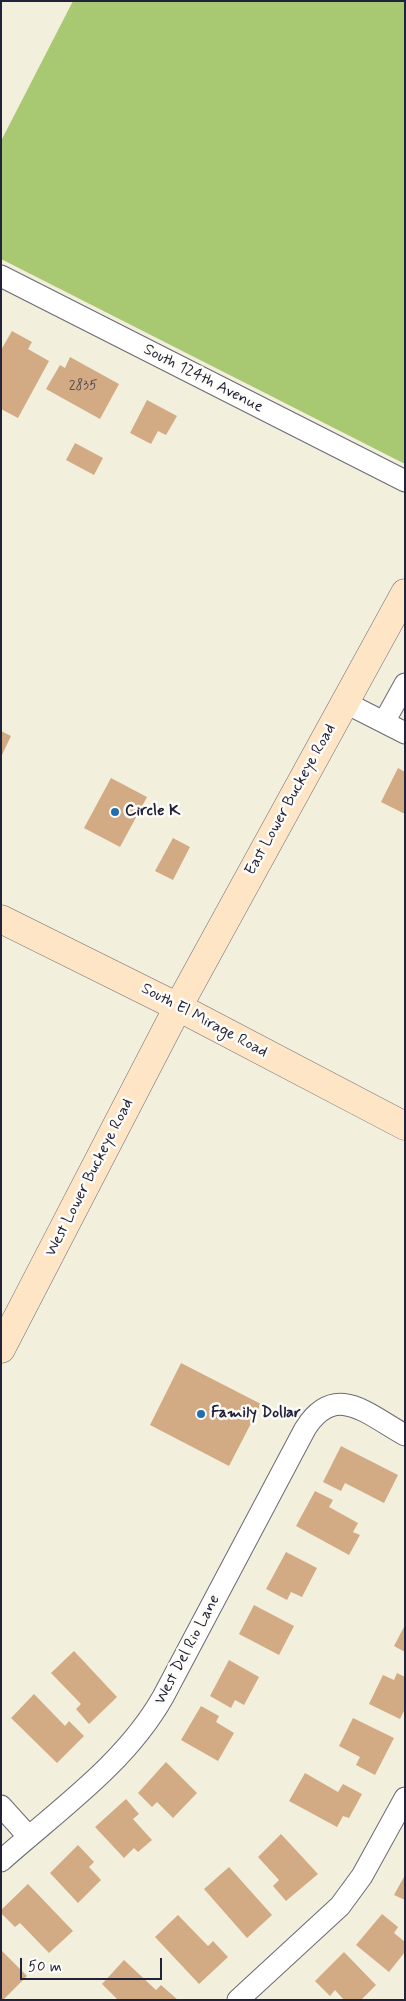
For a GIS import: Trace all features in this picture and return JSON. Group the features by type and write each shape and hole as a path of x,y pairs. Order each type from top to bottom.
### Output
{"main road":[{"name":"East Lower Buckeye Road","path":"178,1007 405,593"},
{"name":"South El Mirage Road","path":"1,919 178,1007 405,1126"},
{"name":"West Lower Buckeye Road","path":"1,1349 178,1007"}],"street":[{"name":"South 124th Avenue","path":"1,276 405,482"},
{"path":"384,722 405,684"},
{"path":"344,702 405,733"},
{"name":"West Del Rio Lane","path":"1,1861 119,1757 143,1729 163,1697 305,1429 319,1411 328,1405 348,1405 405,1435"},
{"path":"238,2000 312,1934 340,1906 362,1876 405,1798"},
{"path":"1,1806 29,1837"}],"green space":[{"path":"73,1 405,1 405,464 1,259 1,141"}],"building":[{"path":"12,331 32,342 28,349 49,361 18,418 1,409 1,350"},
{"path":"70,357 119,384 100,419 46,389 60,365 65,368"},
{"path":"147,400 177,416 166,435 158,431 151,444 130,433"},
{"path":"75,443 103,458 94,475 66,460"},
{"path":"1,731 11,736 1,757"},
{"path":"398,768 405,772 405,814 381,802"},
{"name":"Circle K","path":"111,778 147,797 120,847 84,828"},
{"name":"Circle K","path":"173,838 190,847 173,880 155,871"},
{"path":"181,1363 261,1404 229,1466 150,1425"},
{"path":"341,1446 398,1475 384,1503 345,1483 341,1491 323,1482"},
{"path":"315,1491 333,1500 329,1507 358,1523 353,1532 360,1535 349,1555 296,1526"},
{"path":"286,1552 317,1568 302,1597 291,1592 287,1600 266,1589"},
{"path":"254,1605 294,1626 279,1655 239,1634"},
{"path":"405,1625 405,1652 394,1646"},
{"path":"74,1651 117,1697 89,1724 76,1709 81,1704 51,1673"},
{"path":"229,1660 259,1677 244,1705 235,1700 231,1708 210,1696"},
{"path":"397,1673 405,1677 405,1709 400,1719 369,1704 383,1675 394,1680"},
{"path":"34,1694 65,1726 69,1721 84,1736 57,1763 11,1718"},
{"path":"201,1706 219,1716 216,1722 234,1733 218,1761 181,1740"},
{"path":"353,1718 394,1738 375,1775 356,1765 360,1757 339,1746"},
{"path":"166,1762 197,1793 173,1818 157,1802 152,1807 138,1793"},
{"path":"305,1773 338,1792 343,1784 362,1794 349,1818 343,1816 337,1827 289,1801"},
{"path":"126,1799 139,1814 133,1819 152,1840 138,1852 134,1848 124,1858 95,1827"},
{"path":"281,1834 318,1874 286,1901 273,1886 279,1880 258,1857"},
{"path":"78,1845 94,1862 89,1867 101,1880 78,1903 50,1873"},
{"path":"229,1867 272,1915 247,1938 204,1889"},
{"path":"405,1875 405,1900 394,1895"},
{"path":"28,1884 73,1931 49,1953 20,1923 15,1927 1,1913 1,1910"},
{"path":"382,1914 398,1927 394,1933 405,1942 405,1952 389,1972 356,1945"},
{"path":"178,1915 208,1946 213,1941 228,1957 199,1984 155,1937"},
{"path":"1,1950 27,1976 3,2000 1,1998"},
{"path":"344,1952 376,1985 361,2000 344,2000 335,1990 330,1996 315,1981"},
{"path":"124,1960 156,1990 161,1985 178,2000 118,2000 102,1984"}],"place":[{"name":"Circle K","path":"115,812"},
{"name":"Family Dollar","path":"201,1414"}]}
